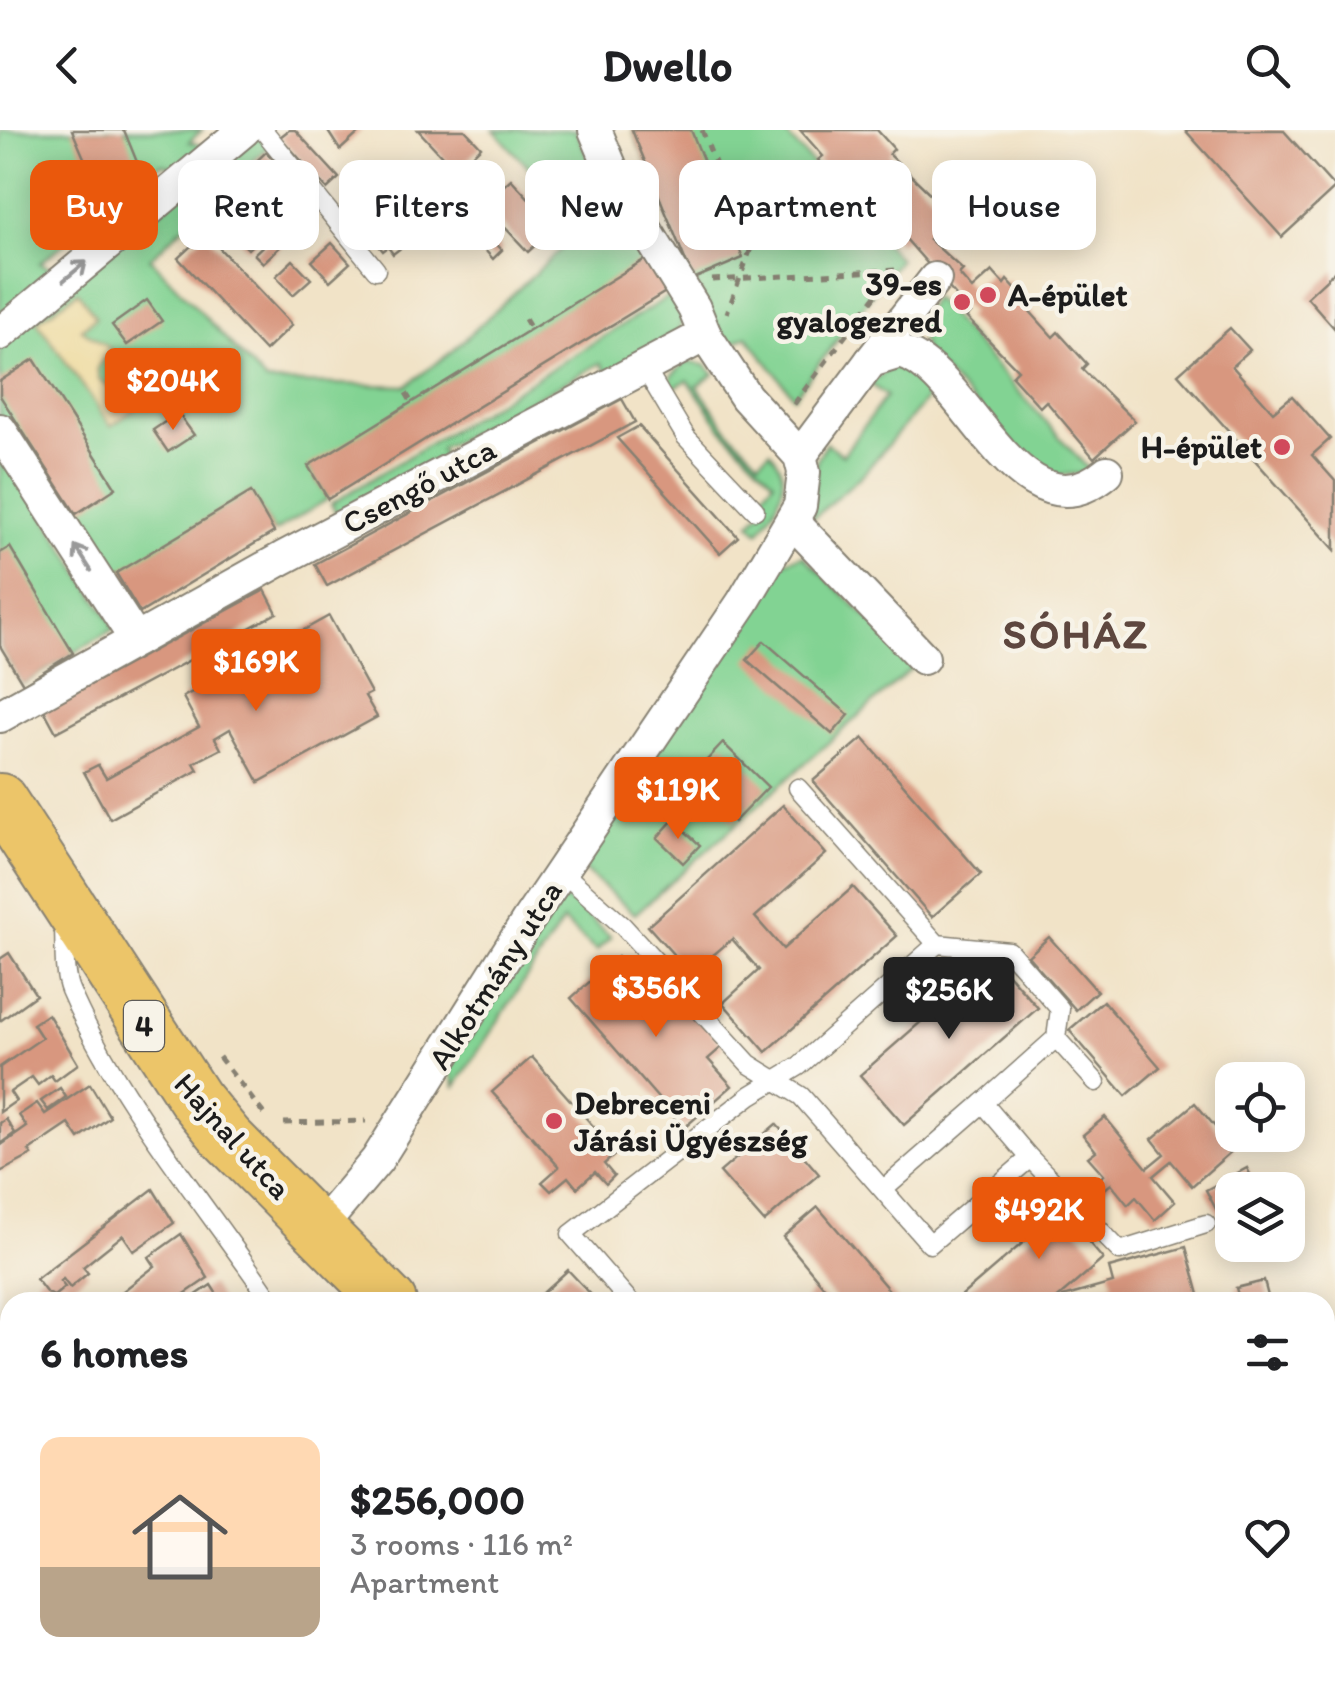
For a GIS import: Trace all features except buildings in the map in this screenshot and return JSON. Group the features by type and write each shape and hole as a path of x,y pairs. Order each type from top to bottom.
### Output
{"main road":[{"name":"Hajnal utca","path":"0,800 195,1100 380,1292"}],"street":[{"path":"0,334 244,130"},
{"path":"595,130 618,185 682,287 705,335 746,397 800,456 935,279"},
{"name":"Csengő utca","path":"0,716 705,335"},
{"path":"872,361 900,352 918,360 1013,464 1035,480 1071,489 1084,487 1107,472"},
{"path":"0,430 136,640"},
{"name":"Alkotmány utca","path":"318,1228 376,1160 561,871 793,522 804,488 800,456"},
{"path":"793,522 924,658"},
{"path":"318,1228 355,1292"}],"lane":[{"path":"264,130 376,270"},
{"path":"644,367 686,437 755,510"},
{"path":"798,788 937,944 1009,951 1060,1009 1056,1038 883,1190"},
{"path":"561,871 623,926 749,1064 801,1096 930,1244 1030,1158"},
{"path":"61,894 68,986 136,1105 265,1292"},
{"path":"621,1292 571,1234 799,1066 937,944"},
{"path":"1056,1038 1096,1082"},
{"path":"982,1103 1120,1250 1206,1224"}],"path":[{"path":"702,130 750,252 743,279 721,322 705,335"},
{"path":"682,287 692,282 894,270 786,417"},
{"path":"525,319 531,330"},
{"path":"406,393 412,403"},
{"path":"212,1048 273,1125"},
{"path":"284,1123 379,1121"}],"green space":[{"path":"0,130 202,130 189,142 211,148 196,160 178,160 178,168 158,166 158,160 30,160 30,250 56,250 40,263 62,273 0,326"},
{"path":"494,130 576,130 589,160 525,160 525,164"},
{"path":"632,130 782,130 809,160 679,160 679,244 659,196 659,160 644,160"},
{"path":"254,131 268,147 254,160 219,160"},
{"path":"178,194 178,232 150,258 266,382 406,386 450,353 560,250 643,250 648,259 309,467 328,499 274,532 251,493 117,574 140,613 132,618 0,416 0,342 111,250 158,250 158,211"},
{"path":"681,250 891,250 899,259 794,397 747,336 728,346"},
{"path":"676,292 683,317 679,331 608,374 601,363 440,449 446,461 339,517 331,504"},
{"path":"933,297 1092,473 1045,476 925,353 918,324"},
{"path":"686,362 705,365 714,374 697,386 727,429 759,461 770,451 778,461 781,492 759,532 750,523 767,506 760,497 774,481 722,429 688,380 669,390 671,376"},
{"path":"895,365 935,389 863,474 811,520 817,460 826,443 843,455 886,396 869,383"},
{"path":"0,445 115,628 23,684 0,646"},
{"path":"803,555 916,665 635,914 586,872 582,863 783,562"},
{"path":"560,899 571,901 611,937 596,951 563,921 455,1087 449,1066"}],"sand":[{"path":"78,292 96,317 81,329 111,349 97,368 99,379 110,387 122,384 136,402 135,409 111,426 37,321"}],"place":[{"name":"A-épület","path":"988,295"},
{"name":"39-es gyalogezred","path":"962,302"},
{"name":"H-épület","path":"1282,447"},
{"name":"Debreceni Járási Ügyészség","path":"554,1121"}],"district":[{"name":"SÓHÁZ","path":"1076,633"}]}
